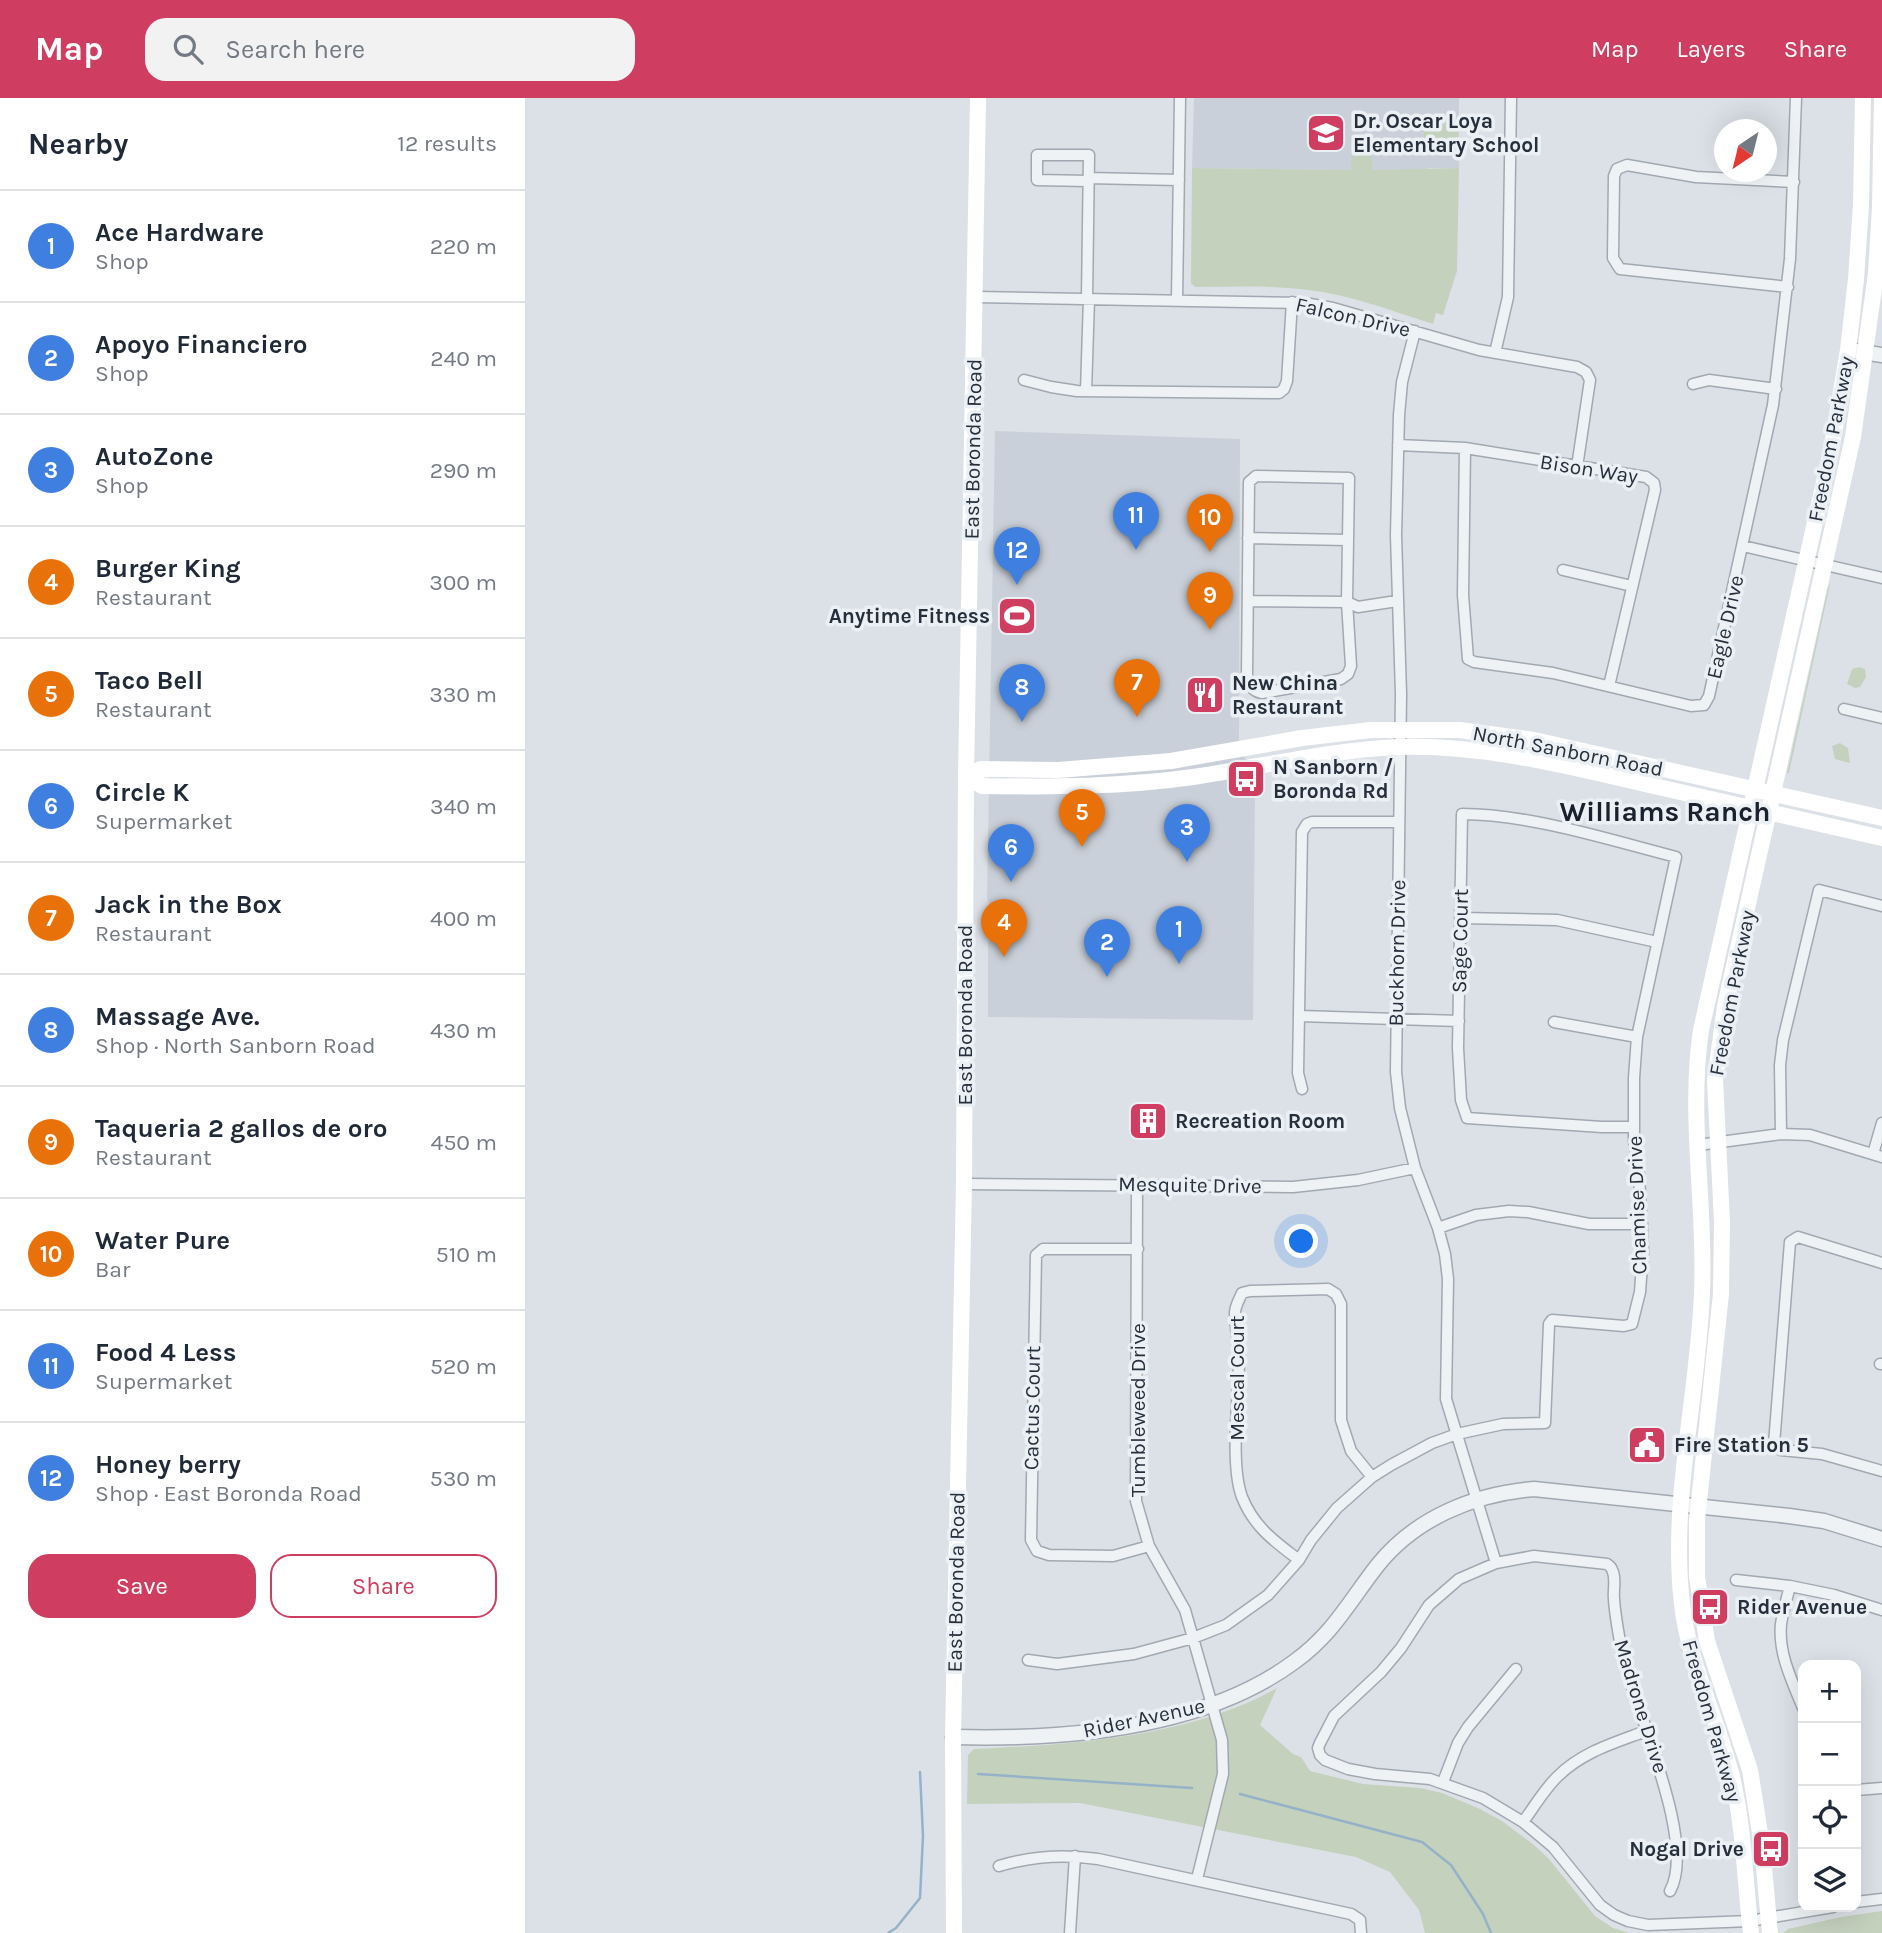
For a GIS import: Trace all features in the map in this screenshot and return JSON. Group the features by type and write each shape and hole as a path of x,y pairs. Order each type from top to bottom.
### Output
{"main road":[{"name":"East Boronda Road","path":"954,1933 953,1737 964,1184 966,776 978,98"},
{"name":"Freedom Parkway","path":"1751,1927 1733,1782 1693,1661 1682,1606 1679,1556 1681,1504 1702,1304 1704,1247 1695,1079 1701,1030 1831,451 1848,350 1859,237 1863,98"},
{"name":"Freedom Parkway","path":"1769,1926 1762,1846 1750,1770 1707,1641 1697,1577 1699,1507 1721,1294 1722,1222 1714,1090 1718,1044 1874,354 1882,98"},
{"name":"North Sanborn Road","path":"966,776 981,769 1058,770 1171,761 1335,733 1400,729 1472,731 1534,740 1882,818"},
{"name":"North Sanborn Road","path":"966,776 982,786 1107,786 1195,776 1314,755 1399,747 1468,750 1500,753 1882,838"}],"street":[{"path":"1177,300 1180,98"},
{"path":"1495,353 1508,297 1511,98"},
{"name":"Eagle Drive","path":"1465,448 1463,574 1468,659 1553,673 1692,706 1704,705 1709,696 1776,389 1788,287 1796,98"},
{"path":"1086,391 1088,299 1088,179 1089,155 1037,155 1037,180 1088,179 1179,180"},
{"path":"1788,287 1620,269 1613,258 1614,176 1617,169 1627,165 1696,177 1794,182"},
{"name":"Falcon Drive","path":"976,297 1292,302 1333,308 1495,353 1574,366 1588,374 1590,380 1577,467"},
{"path":"1024,380 1060,389 1086,391 1279,393 1287,381 1292,302"},
{"name":"Buckhorn Drive","path":"1415,331 1402,382 1398,445 1397,601 1401,670 1398,1090 1415,1168 1439,1228 1447,1267 1446,1399 1496,1563"},
{"path":"1848,350 1874,354"},
{"path":"1693,384 1709,380 1776,389"},
{"name":"Bison Way","path":"1398,445 1465,448 1646,477 1654,483 1655,490 1609,686"},
{"path":"1256,476 1349,478 1347,602 1351,666 1348,674 1341,679 1262,693 1252,688 1247,680 1248,538 1249,482 1256,476"},
{"path":"1248,538 1348,540"},
{"path":"1743,546 1882,578"},
{"path":"1563,570 1632,586"},
{"path":"1248,601 1347,602 1357,597 1379,602 1397,601"},
{"path":"1844,709 1882,718"},
{"name":"Sage Court","path":"1634,1126 1602,1127 1467,1118 1459,1082 1462,814 1520,820 1676,857"},
{"path":"1302,1089 1298,1073 1302,832 1307,824 1312,822 1399,822"},
{"name":"Chamise Drive","path":"1457,1434 1503,1424 1545,1423 1549,1324 1555,1319 1623,1326 1632,1324 1642,1275 1642,1224 1633,1078 1637,1037 1676,857"},
{"path":"1781,1135 1780,1065 1783,1041 1819,891 1882,906"},
{"path":"1461,918 1557,920 1657,942"},
{"path":"1300,1016 1459,1021"},
{"path":"1554,1022 1637,1037"},
{"path":"1698,1145 1781,1135 1825,1138 1878,1155 1882,1123"},
{"name":"Mesquite Drive","path":"964,1184 1293,1187 1358,1180 1415,1168"},
{"name":"Tumbleweed Drive","path":"1137,1184 1135,1484 1139,1516 1149,1546 1185,1610 1222,1740 1223,1774 1197,1879"},
{"path":"1439,1228 1476,1215 1509,1211 1589,1224 1642,1224"},
{"path":"1882,1263 1798,1237 1790,1242 1775,1444 1781,1450 1822,1454 1882,1471"},
{"name":"Cactus Court","path":"1138,1249 1043,1248 1035,1255 1031,1540 1037,1551 1049,1555 1113,1556 1149,1546"},
{"name":"Mescal Court","path":"1299,1560 1258,1526 1241,1494 1237,1471 1239,1351 1235,1314 1242,1293 1328,1289 1336,1294 1341,1304 1341,1420 1352,1451 1373,1477"},
{"path":"1028,1660 1057,1664 1134,1654 1193,1638 1226,1625 1268,1595 1299,1560 1323,1524 1373,1477 1431,1443 1457,1434"},
{"name":"Rider Avenue","path":"953,1737 1014,1737 1089,1731 1148,1721 1213,1704 1255,1686 1296,1661 1340,1619 1391,1550 1433,1519 1476,1499 1510,1491 1534,1489 1824,1521 1882,1539"},
{"name":"Madrone Drive","path":"1443,1782 1415,1776 1357,1771 1325,1760 1319,1752 1325,1731 1335,1716 1381,1672 1435,1598 1459,1578 1496,1563 1534,1556 1601,1562 1610,1566 1614,1576 1621,1648 1631,1688 1665,1785 1672,1820 1677,1866 1670,1891"},
{"path":"1736,1580 1790,1586 1834,1595 1882,1610"},
{"path":"1790,1586 1781,1624 1781,1641 1798,1695"},
{"path":"1516,1669 1468,1727 1458,1743 1443,1782 1483,1798 1523,1822 1553,1847 1600,1905 1613,1915 1628,1921 1648,1925 1751,1927 1769,1926 1816,1912"},
{"path":"1523,1822 1557,1777 1579,1759 1597,1749 1646,1731"},
{"path":"1861,1790 1882,1788"},
{"path":"1070,1933 1075,1856"},
{"path":"999,1866 1035,1857 1075,1856 1197,1879 1351,1914 1359,1918 1362,1931"},
{"path":"1861,1901 1882,1899"}],"shaded area":[{"name":"Dr. Oscar Loya Elementary School","path":"1194,98 1459,98 1459,168 1428,168 1423,171 1192,168"},
{"path":"995,431 1240,439 1239,741 1255,787 1253,1020 988,1017 988,944 992,912 987,898"}],"green space":[{"path":"1424,125 1458,125 1458,150 1424,149"},
{"path":"1352,148 1372,149 1372,170 1459,168 1457,271 1443,315 1436,313 1433,324 1324,292 1280,287 1195,287 1191,283 1192,168 1351,170"},
{"path":"1830,584 1789,773 1787,773 1828,588"},
{"path":"1852,669 1865,669 1866,677 1860,687 1855,688 1847,684"},
{"path":"1840,743 1848,748 1850,763 1835,759 1832,746"},
{"path":"1277,1688 1260,1725 1293,1754 1301,1757 1310,1771 1363,1784 1420,1788 1442,1793 1480,1809 1502,1821 1534,1845 1549,1859 1595,1916 1613,1928 1629,1933 1425,1933 1419,1910 1390,1872 1356,1857 1080,1803 967,1804 968,1755 974,1749 1090,1741 1169,1728 1243,1705"},
{"path":"1882,1911 1882,1933 1783,1933 1788,1929 1841,1917"}],"waterway":[{"path":"888,1933 896,1928 920,1898 923,1836 920,1772"},
{"path":"978,1774 1192,1788"},
{"path":"1240,1794 1422,1842 1451,1865 1483,1914 1491,1933"}],"place":[{"name":"Dr. Oscar Loya Elementary School","path":"1326,133"},
{"name":"Food 4 Less","path":"1136,550"},
{"name":"Water Pure","path":"1210,552"},
{"name":"Honey berry","path":"1017,585"},
{"name":"Anytime Fitness","path":"1017,616"},
{"name":"Taqueria 2 gallos de oro","path":"1210,630"},
{"name":"New China Restaurant","path":"1205,695"},
{"name":"Jack in the Box","path":"1137,717"},
{"name":"Massage Ave.","path":"1022,722"},
{"name":"N Sanborn / Boronda Rd","path":"1246,779"},
{"name":"Taco Bell","path":"1082,847"},
{"name":"AutoZone","path":"1187,862"},
{"name":"Circle K","path":"1011,882"},
{"name":"Burger King","path":"1004,957"},
{"name":"Ace Hardware","path":"1179,964"},
{"name":"Apoyo Financiero","path":"1107,977"},
{"name":"Recreation Room","path":"1148,1121"},
{"name":"Fire Station 5","path":"1647,1445"},
{"name":"Rider Avenue","path":"1710,1607"},
{"name":"Nogal Drive","path":"1771,1849"}],"district":[{"name":"Williams Ranch","path":"1665,811"}]}
